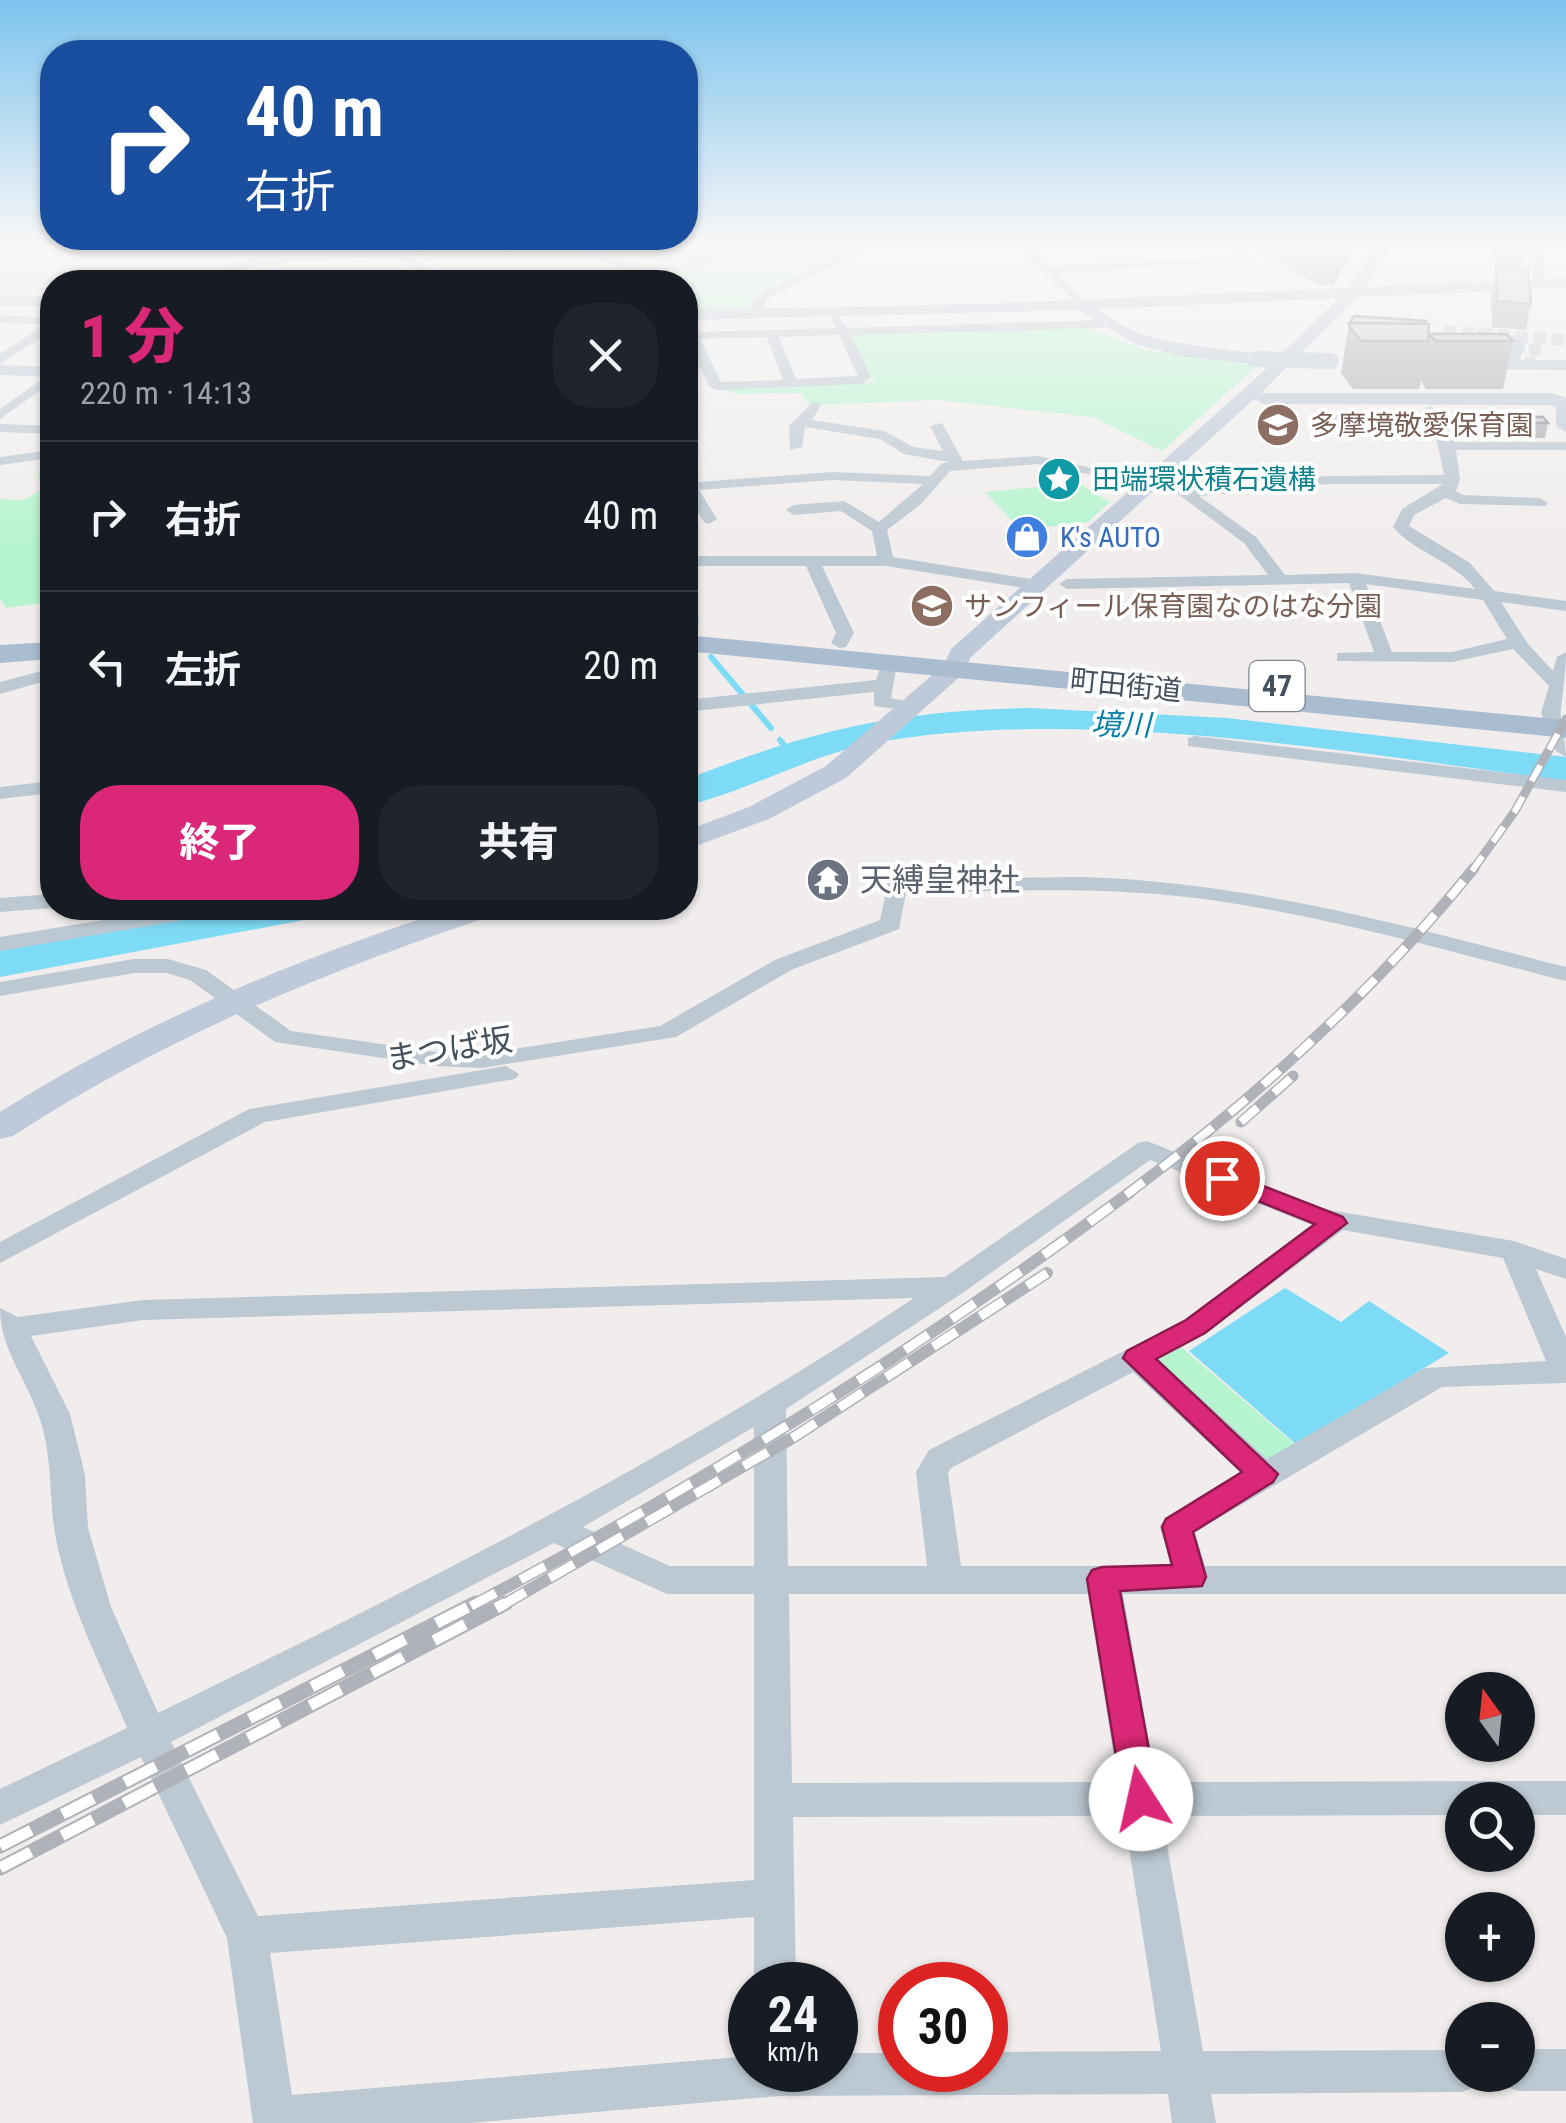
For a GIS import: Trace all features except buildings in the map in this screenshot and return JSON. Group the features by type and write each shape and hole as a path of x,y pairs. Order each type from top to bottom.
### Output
{"main road":[{"name":"町田街道","path":"698,631 840,642 1561,727"},
{"name":"町田街道","path":"698,645 888,673 968,660"},
{"path":"0,654 40,652"}],"street":[{"path":"777,347 790,384"},
{"path":"698,348 716,386 866,377 851,347"},
{"path":"1166,347 1255,358 1334,360"},
{"path":"698,836 784,801 857,757 968,660 1067,584 1159,486 1308,347"},
{"path":"968,660 1037,585 1264,398 1314,347"},
{"path":"1520,347 1514,357 1520,364"},
{"path":"1453,361 1564,365"},
{"path":"0,370 40,373"},
{"path":"2,413 40,385"},
{"path":"35,389 40,389"},
{"path":"1264,398 1553,399 1564,404 1562,425"},
{"path":"804,423 814,405"},
{"path":"2,413 40,414"},
{"path":"1436,417 1447,446 1450,486 1460,499 1542,498"},
{"path":"1319,418 1436,417 1460,424"},
{"path":"795,447 796,426 804,423 884,435 909,451 954,460 1038,460 1188,492 1329,480 1450,486"},
{"path":"938,426 954,460"},
{"path":"0,428 40,430"},
{"path":"1447,446 1566,446"},
{"path":"0,460 40,455"},
{"path":"879,530 916,500 954,460"},
{"path":"698,486 832,476 932,480"},
{"path":"1450,486 1407,512 1401,528 1468,570 1492,598 1537,671 1558,684"},
{"path":"1188,492 1250,540 1278,577"},
{"path":"698,502 709,518"},
{"path":"794,510 844,506 879,530 886,561"},
{"path":"811,560 845,633 840,642"},
{"path":"698,562 886,561 1037,585"},
{"path":"1067,584 1355,578 1566,606"},
{"path":"1355,578 1386,659"},
{"path":"1343,657 1452,657 1518,642"},
{"path":"1561,727 1558,684 1566,657"},
{"path":"698,704 888,673 882,702 911,709"},
{"path":"0,688 40,676"},
{"path":"1196,742 1566,786"},
{"path":"0,793 40,788"},
{"path":"0,989 153,965 198,976 284,1037 462,1062 666,1032 783,965 891,924 896,888 906,886 1139,886 1194,892 1363,924 1566,974"},
{"path":"0,905 40,902"},
{"path":"0,944 142,920"},
{"path":"0,1128 102,1064 231,998 358,948 446,920"},
{"name":"まつば坂","path":"0,1254 239,1123 296,1105 522,1072 638,1048 666,1032"},
{"path":"0,1808 550,1528 770,1404 951,1287 1147,1149 1334,1223 1514,1250 1566,1269"},
{"path":"946,1582 934,1466 1195,1327 1334,1223"},
{"path":"1191,1577 1177,1527 1436,1376 1566,1371 1514,1250"},
{"path":"728,2078 275,2121 248,1936 149,1735 94,1607 70,1528 69,1475 54,1414 6,1323 143,1310 951,1287"},
{"path":"1137,1358 1263,1474"},
{"path":"770,1404 774,1962"},
{"path":"550,1528 667,1580 1566,1580"},
{"path":"1102,1579 1194,2123"},
{"path":"772,1800 1566,1798"},
{"path":"248,1936 773,1897"},
{"path":"858,2073 1445,2070"},
{"path":"1535,2070 1566,2070"}],"green space":[{"path":"857,347 1138,347 1258,365 1162,451 1092,417 938,400 809,405 801,393 736,394 723,389 874,383"},
{"path":"1081,471 1080,484 1110,502 1088,522 1021,530 985,492 1048,486 1039,474"},
{"path":"40,491 40,604 6,608 0,599 0,499 24,500"},
{"path":"1181,1347 1298,1447 1277,1460 1259,1457 1156,1360"}],"water":[{"path":"1285,1288 1341,1322 1369,1301 1449,1353 1297,1445 1189,1351"}],"waterway":[{"path":"711,657 771,728"},
{"name":"境川","path":"698,789 835,739 883,730 981,721 1080,721 1227,730 1566,769"},
{"path":"780,740 790,753"},
{"name":"境川","path":"0,963 234,920"}],"tunnel":[{"path":"1438,347 1438,362"},
{"path":"1507,363 1536,363 1535,347"}],"railway":[{"path":"1472,871 1515,811 1566,719"},
{"path":"1126,1195 1220,1122 1354,1001 1474,868"},
{"path":"1241,1122 1293,1076"},
{"path":"471,1606 642,1512 808,1412 971,1306 1129,1193"},
{"path":"501,1606 794,1437 1047,1273"},
{"path":"0,1846 476,1603"},
{"path":"0,1868 506,1603"}],"place":[{"name":"多摩境敬愛保育園","path":"1278,425"},
{"name":"田端環状積石遺構","path":"1059,479"},
{"name":"K's AUTO","path":"1027,537"},
{"name":"サンフィール保育園なのはな分園","path":"932,606"},
{"name":"天縛皇神社","path":"828,880"}],"route":[{"path":"1141,1799 1102,1579 1191,1577 1177,1527 1263,1474 1137,1358 1195,1327 1271,1274 1334,1223 1222,1178"}]}
